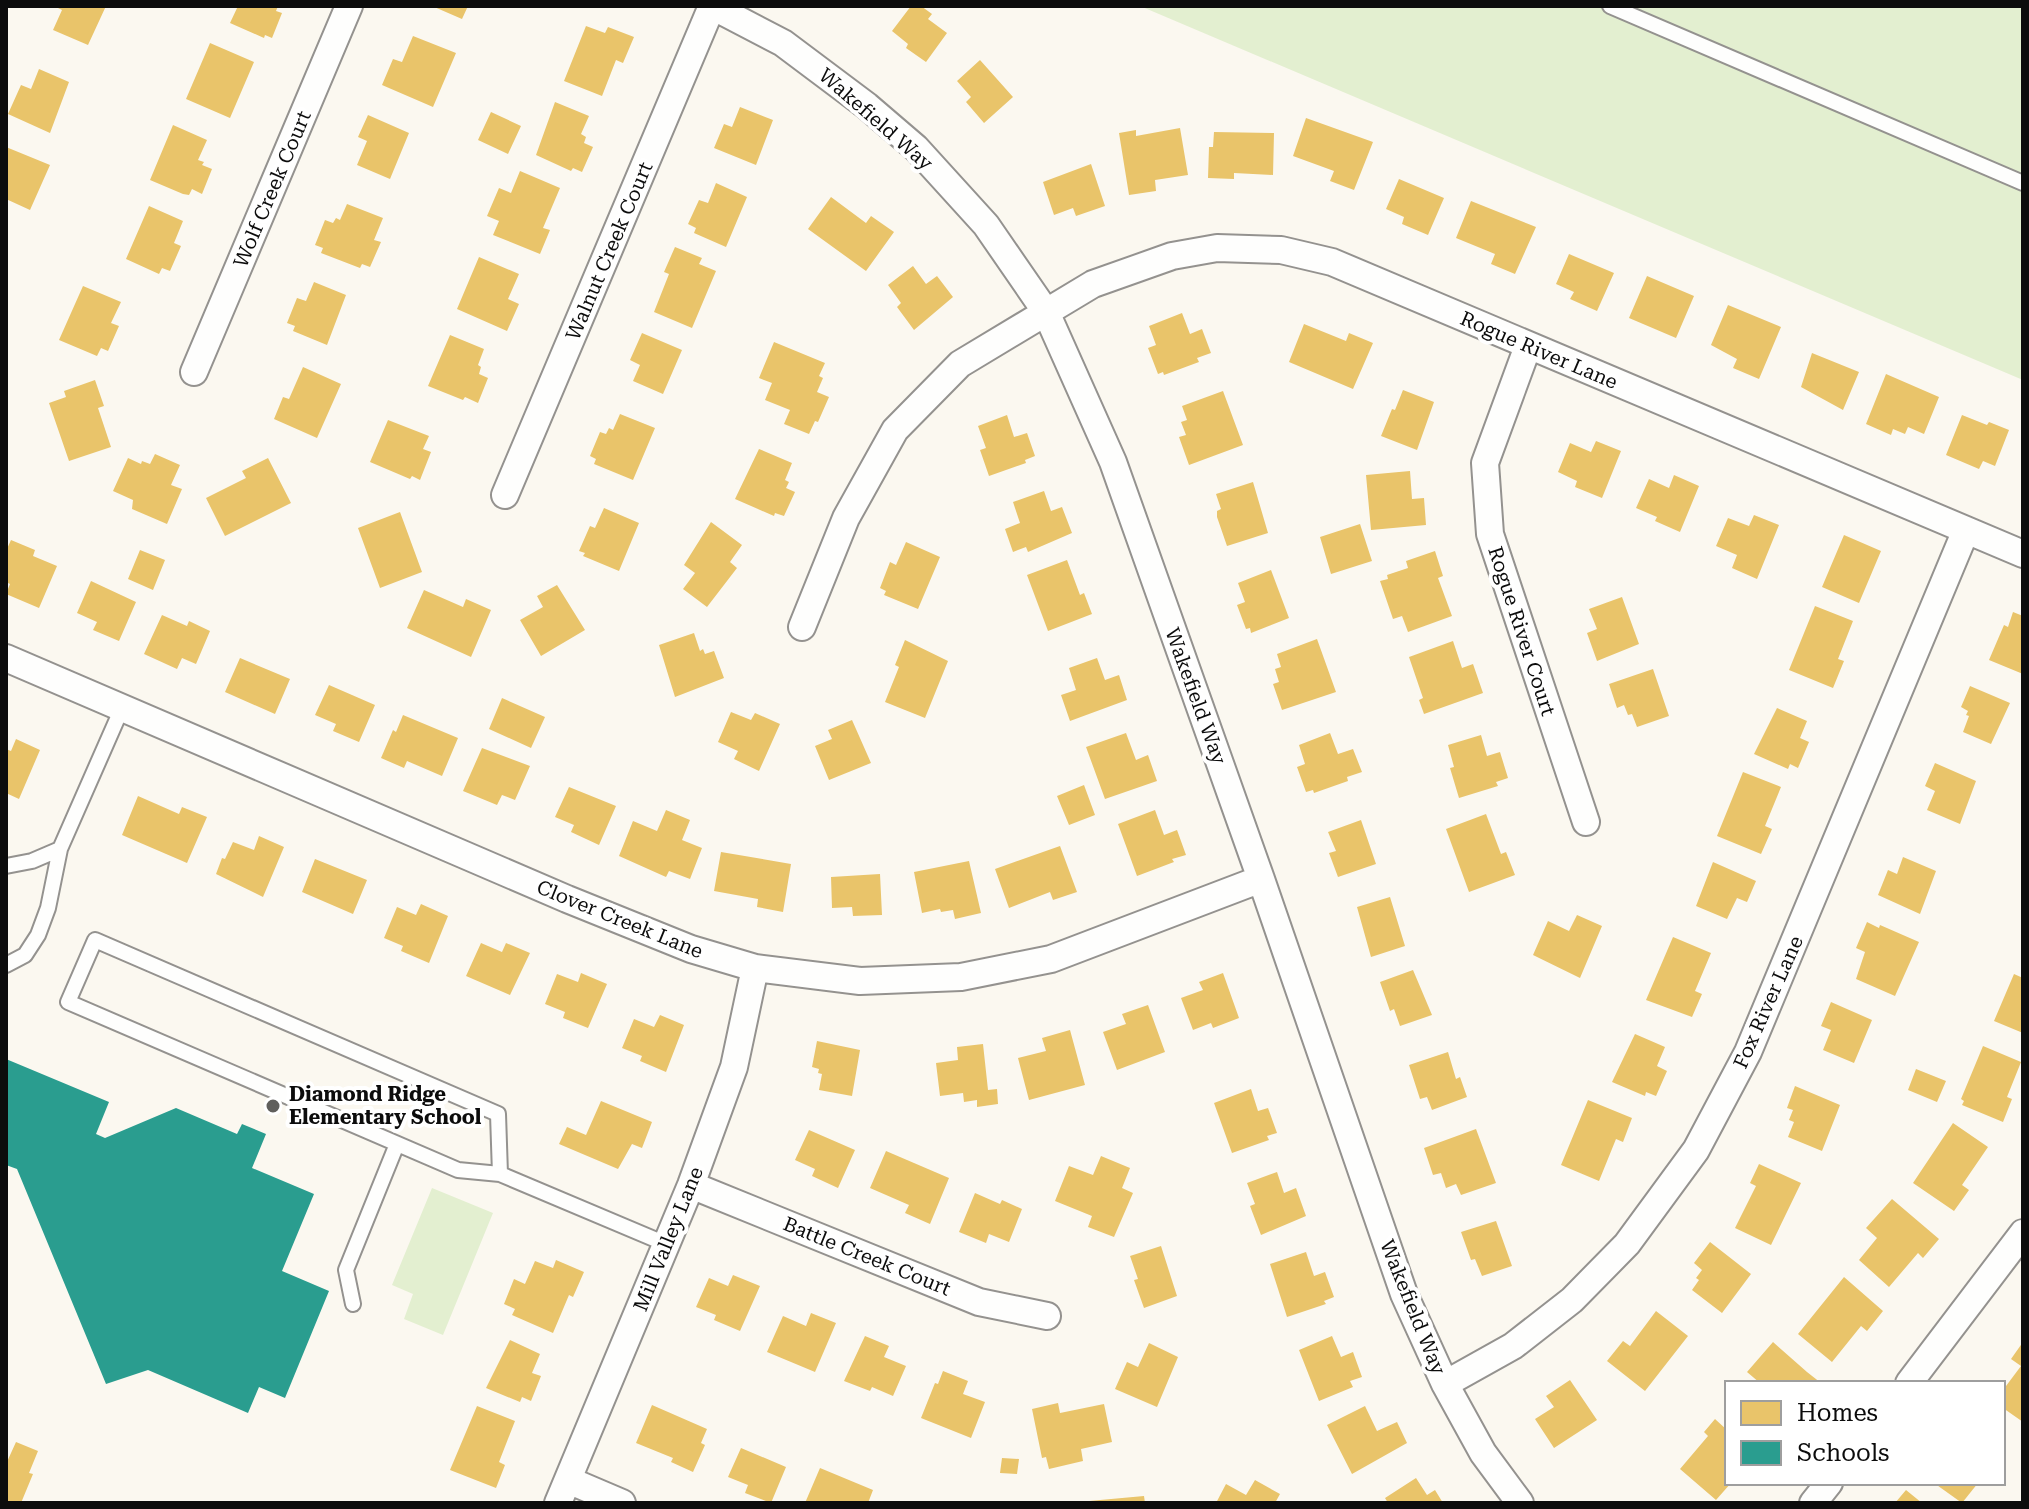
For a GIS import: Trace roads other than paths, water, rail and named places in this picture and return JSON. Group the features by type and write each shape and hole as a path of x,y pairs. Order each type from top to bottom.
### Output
{"street":[{"name":"Wolf Creek Court","path":"194,372 349,6"},
{"name":"Wakefield Way","path":"712,6 783,43 867,106 916,148 986,225 1046,312 1113,462 1404,1294 1445,1384 1483,1453 1520,1503"},
{"name":"Walnut Creek Court","path":"505,495 712,6"},
{"name":"Rogue River Lane","path":"802,627 846,518 895,430 960,364 1093,284 1172,256 1217,248 1281,250 1332,262 2023,554"},
{"name":"Rogue River Court","path":"1528,346 1485,463 1490,534 1586,822"},
{"name":"Fox River Lane","path":"1445,1384 1513,1346 1572,1300 1627,1244 1696,1150 1748,1052 1966,530"},
{"name":"Clover Creek Lane","path":"6,658 608,916 691,949 755,968 860,981 961,977 1051,959 1261,879"},
{"name":"Mill Valley Lane","path":"563,1492 691,1185 734,1067 755,968"},
{"name":"Battle Creek Court","path":"691,1185 979,1302 1047,1316"},
{"path":"1911,1381 2023,1233"},
{"path":"1813,1503 1827,1485"},
{"path":"563,1492 622,1503"}],"lane":[{"path":"1610,6 2023,183"},
{"path":"6,965 25,955 38,935 48,908 60,849 122,708"},
{"path":"6,866 32,861 60,849"},
{"path":"500,1174 498,1114 95,940 68,1002 458,1170 500,1174 666,1244"},
{"path":"353,1304 346,1270 397,1144"}],"place":[{"name":"Diamond Ridge Elementary School","path":"273,1106"}]}
